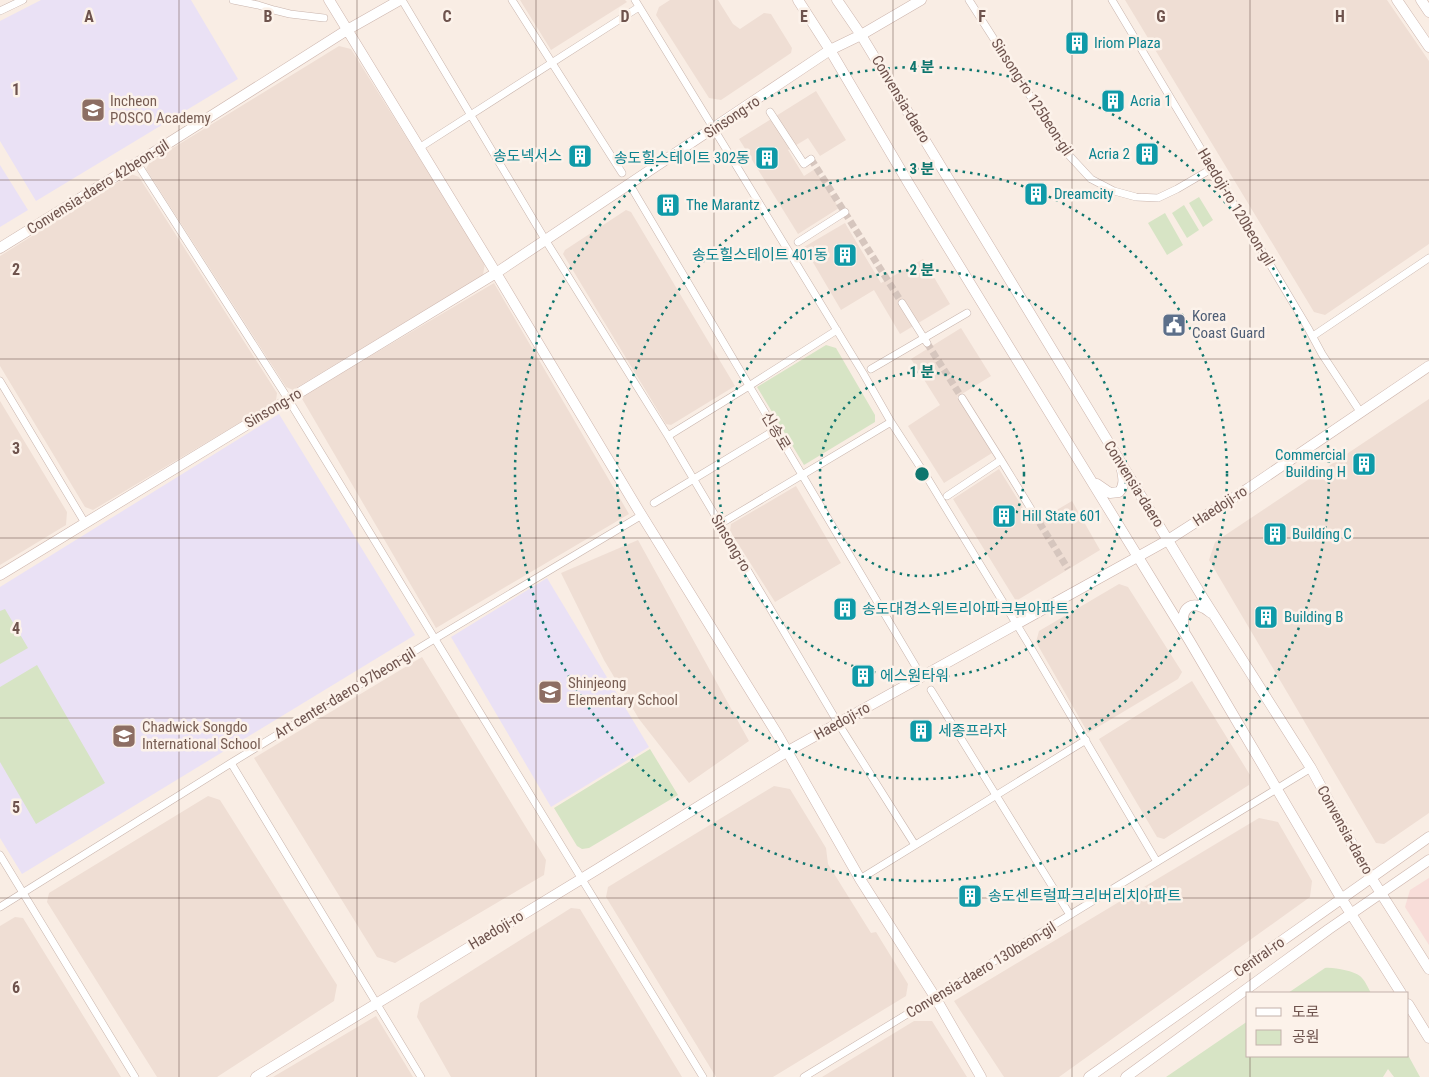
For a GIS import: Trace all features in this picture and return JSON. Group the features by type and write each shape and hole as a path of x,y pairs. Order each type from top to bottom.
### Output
{"street":[{"path":"0,11 22,0"},
{"path":"233,0 290,14 324,18"},
{"path":"329,0 642,515 788,751 860,879 935,997 981,1077"},
{"path":"401,0 546,240"},
{"name":"Convensia-daero 42beon-gil","path":"0,248 347,30 401,0"},
{"path":"512,0 622,174"},
{"path":"798,0 1190,640"},
{"name":"Convensia-daero","path":"837,0 861,34 1168,540 1311,768 1371,877 1429,969"},
{"name":"Sinsong-ro","path":"0,575 496,273 830,50 921,0"},
{"name":"Sinsong-ro 125beon-gil","path":"969,0 1066,152 1091,179 1114,192 1136,197 1158,198 1213,168"},
{"name":"Haedoji-ro 120beon-gil","path":"1112,0 1325,360 1361,413"},
{"path":"1397,0 1429,47"},
{"path":"1421,0 1429,12"},
{"path":"419,148 552,63 637,3 1016,624 1158,862"},
{"path":"770,112 804,164 812,159"},
{"path":"137,163 288,399 703,1077"},
{"name":"신송로","path":"630,185 922,677"},
{"path":"798,242 845,212"},
{"name":"Sinsong-ro","path":"546,240 694,479 838,723 915,845"},
{"path":"1312,336 1429,258"},
{"path":"902,303 927,343"},
{"path":"871,369 967,313"},
{"path":"668,436 837,330"},
{"name":"Haedoji-ro","path":"256,1077 788,751 1168,540 1249,488 1429,366"},
{"path":"0,381 85,523"},
{"path":"962,398 1034,514"},
{"path":"720,524 891,422"},
{"path":"654,503 775,430"},
{"path":"1088,474 1102,489 1110,493 1117,493 1122,489 1123,485 1123,473 1119,458"},
{"path":"947,496 1001,460"},
{"name":"Art center-daero 97beon-gil","path":"0,907 230,763 642,515"},
{"path":"1217,619 1204,607 1191,606 1184,612 1182,619 1184,629 1190,640 1277,789 1341,898 1400,992"},
{"path":"930,690 1070,915"},
{"path":"860,879 1086,740"},
{"path":"230,763 421,1077"},
{"name":"Convensia-daero 130beon-gil","path":"804,1077 1311,768"},
{"name":"Central-ro","path":"1089,1077 1429,837"},
{"path":"0,855 135,1077"},
{"name":"Central-ro","path":"1126,1077 1351,913 1429,860"},
{"path":"1409,1006 1429,1038"}],"shaded area":[{"name":"Incheon POSCO Academy","path":"41,0 191,0 238,79 36,201 0,141 0,21"},
{"path":"520,0 625,0 627,2 551,50"},
{"path":"670,0 718,0 733,24 740,29 764,13 771,14 792,48 791,53 721,100 709,98 656,15 659,7"},
{"path":"1125,0 1387,0 1429,61 1429,244 1325,315 1314,312"},
{"path":"339,46 351,49 485,263 483,275 293,390 286,387 146,169 150,162"},
{"path":"816,91 846,140 820,156 808,138 788,150 804,176 815,169 839,208 798,234 739,139"},
{"path":"0,165 28,210 0,227"},
{"path":"131,174 139,177 277,393 276,401 93,510 85,507 0,366 0,256"},
{"path":"626,210 631,212 735,386 671,425 666,424 563,254 565,250"},
{"path":"845,223 881,283 923,259 950,304 900,334 874,290 841,310 804,247"},
{"path":"494,283 629,514 436,628 301,397"},
{"path":"961,328 991,376 957,397 992,453 944,483 908,426 940,405 911,359"},
{"path":"1429,399 1429,813 1384,844 1376,843 1209,560 1215,542"},
{"path":"0,401 67,512 66,525 0,565"},
{"name":"Chadwick Songdo International School","path":"279,414 415,635 22,874 0,838 0,587"},
{"path":"999,469 1033,524 1072,501 1100,550 1016,601 953,499"},
{"path":"796,486 841,563 775,602 730,531 731,524"},
{"path":"638,540 749,741 689,783 639,719 604,660 561,573"},
{"name":"Shinjeong Elementary School","path":"547,578 649,747 551,807 451,637"},
{"path":"1119,584 1128,587 1182,672 1178,679 1088,733 1036,642 1039,631"},
{"path":"422,657 546,860 544,875 395,963 377,957 254,758"},
{"path":"1192,681 1250,775 1249,785 1164,839 1157,837 1099,739"},
{"path":"774,786 790,789 826,848 828,864 871,933 876,932 908,984 906,996 773,1077 716,1077 606,897 608,887"},
{"path":"208,796 220,800 337,985 334,1001 217,1077 157,1077 47,902 49,893"},
{"path":"1259,818 1278,822 1312,881 1310,897 1059,1077 1004,1077 954,1001"},
{"path":"1429,878 1429,945 1405,907 1410,890"},
{"path":"571,908 580,909 682,1077 451,1077 417,1017 420,1003"},
{"path":"15,917 23,918 121,1077 0,1077 0,926"},
{"path":"376,1016 413,1077 273,1077"},
{"path":"914,1021 932,1021 967,1077 822,1077"}],"green space":[{"path":"1199,197 1213,220 1203,227 1189,203"},
{"path":"1184,205 1199,230 1187,238 1172,213"},
{"path":"1165,213 1183,245 1167,255 1148,223"},
{"path":"826,345 836,348 875,415 875,422 804,465 757,387"},
{"path":"5,609 28,648 0,664 0,611"},
{"path":"37,665 105,783 36,824 0,762 0,687"},
{"path":"650,749 678,795 589,848 582,849 577,846 554,808"},
{"path":"1325,968 1333,968 1357,974 1370,992 1289,992"},
{"path":"1246,1022 1246,1057 1409,1057 1420,1077 1394,1077 1388,1069 1383,1077 1166,1077"}],"tunnel":[{"path":"811,159 902,303"},
{"path":"927,343 962,398"},
{"path":"1034,514 1068,569"}],"place":[{"name":"Iriom Plaza","path":"1077,43"},
{"name":"Acria 1","path":"1113,101"},
{"name":"Incheon POSCO Academy","path":"93,110"},
{"name":"Acria 2","path":"1147,154"},
{"name":"송도넥서스","path":"580,156"},
{"name":"송도힐스테이트 302동","path":"767,158"},
{"name":"Dreamcity","path":"1036,194"},
{"name":"The Marantz","path":"668,205"},
{"name":"송도힐스테이트 401동","path":"845,255"},
{"name":"Korea Coast Guard","path":"1174,325"},
{"name":"Commercial Building H","path":"1364,464"},
{"name":"Hill State 601","path":"1004,516"},
{"name":"Building C","path":"1275,534"},
{"name":"송도대경스위트리아파크뷰아파트","path":"845,609"},
{"name":"Building B","path":"1266,617"},
{"name":"에스원타워","path":"863,676"},
{"name":"Shinjeong Elementary School","path":"550,692"},
{"name":"세종프라자","path":"921,731"},
{"name":"Chadwick Songdo International School","path":"124,736"},
{"name":"송도센트럴파크리버리치아파트","path":"970,896"}]}
